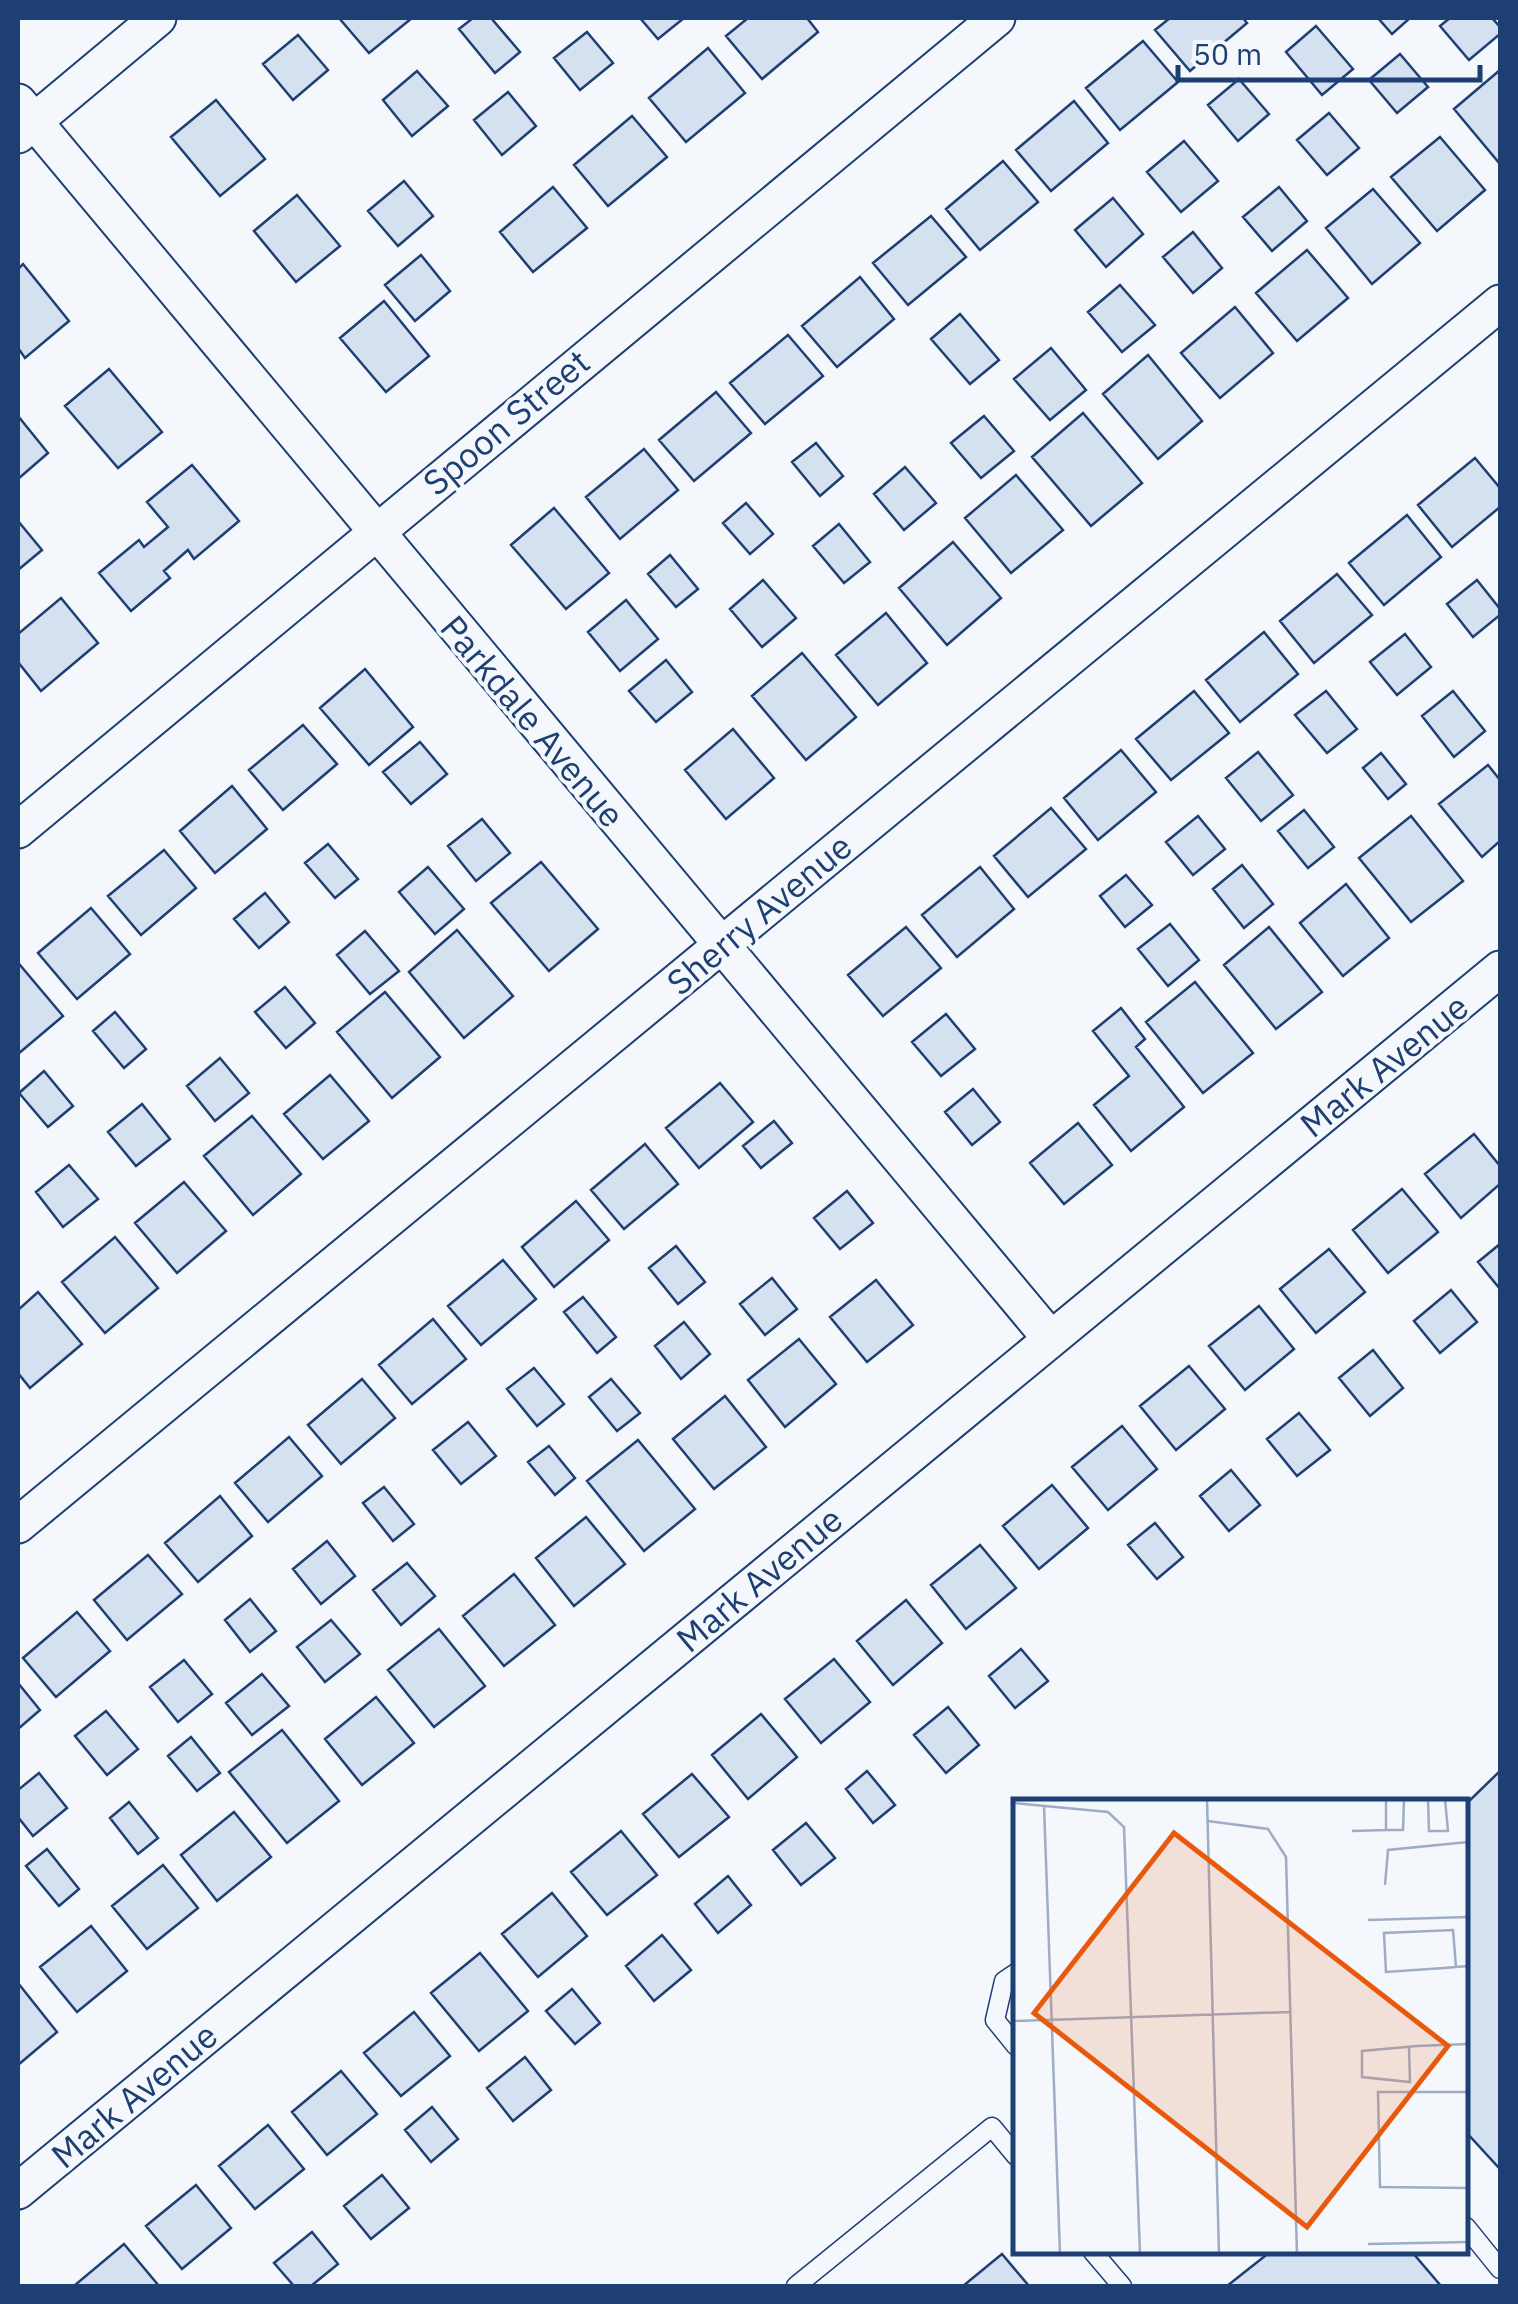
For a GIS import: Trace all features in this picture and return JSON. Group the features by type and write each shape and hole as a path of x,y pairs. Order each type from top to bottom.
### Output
{"street":[{"path":"23,120 158,18"},
{"name":"Spoon Street","path":"18,830 997,18"},
{"name":"Parkdale Avenue","path":"23,120 375,531 1051,1338"},
{"name":"Sherry Avenue","path":"18,1525 1500,303"},
{"name":"Mark Avenue","path":"18,2191 1500,969"}],"lane":[{"path":"1013,1975 1004,1981 996,2020 1013,2042"},
{"path":"796,2286 992,2127 1013,2152"},
{"path":"1468,2229 1500,2268"},
{"path":"1095,2254 1122,2286"}],"building":[{"path":"339,18 412,18 369,53"},
{"path":"473,18 491,18 520,52 495,73 459,29"},
{"path":"640,18 684,18 658,39"},
{"path":"748,18 807,18 818,32 762,79 726,36"},
{"path":"1170,18 1243,18 1247,23 1190,71 1155,30"},
{"path":"1378,18 1410,18 1392,34"},
{"path":"1450,18 1492,18 1500,27 1500,34 1469,60 1440,26"},
{"path":"1316,26 1353,69 1322,95 1286,52"},
{"path":"587,32 613,63 580,90 554,58"},
{"path":"298,35 328,70 293,100 263,64"},
{"path":"1143,41 1178,82 1120,130 1086,88"},
{"path":"708,48 745,93 686,142 649,98"},
{"path":"1400,54 1428,87 1397,113 1369,80"},
{"path":"1500,70 1500,164 1454,109"},
{"path":"417,71 448,106 412,136 383,100"},
{"path":"1239,79 1269,114 1238,141 1208,105"},
{"path":"508,92 536,126 502,155 474,120"},
{"path":"216,100 265,159 220,196 171,137"},
{"path":"1074,101 1108,143 1051,191 1016,150"},
{"path":"1329,113 1359,148 1327,175 1297,140"},
{"path":"632,116 667,157 608,206 574,165"},
{"path":"1440,137 1485,190 1437,231 1391,177"},
{"path":"1184,141 1218,181 1181,212 1147,172"},
{"path":"1003,161 1038,202 980,250 946,209"},
{"path":"404,181 433,216 398,246 368,211"},
{"path":"553,187 587,228 533,272 500,232"},
{"path":"1279,187 1307,221 1272,251 1243,217"},
{"path":"1373,189 1420,243 1372,284 1326,228"},
{"path":"297,195 340,246 296,282 254,231"},
{"path":"1113,198 1143,234 1106,267 1075,230"},
{"path":"931,216 966,257 908,305 873,263"},
{"path":"1193,232 1222,268 1193,293 1163,257"},
{"path":"1307,250 1348,298 1297,341 1256,293"},
{"path":"421,255 450,291 415,321 385,285"},
{"path":"23,264 69,321 25,358 18,348 18,269"},
{"path":"860,277 894,319 837,367 802,326"},
{"path":"1120,285 1155,325 1122,352 1088,312"},
{"path":"384,301 429,356 386,392 340,338"},
{"path":"1235,307 1273,353 1220,398 1181,353"},
{"path":"960,314 999,360 970,384 931,339"},
{"path":"788,335 823,376 765,424 730,383"},
{"path":"1051,348 1086,390 1050,420 1014,379"},
{"path":"1148,355 1202,421 1158,459 1103,394"},
{"path":"109,369 162,432 118,468 65,406"},
{"path":"716,392 751,433 694,481 659,440"},
{"path":"1083,413 1142,483 1091,526 1032,457"},
{"path":"18,416 48,453 18,479"},
{"path":"984,416 1014,451 981,478 951,443"},
{"path":"816,443 843,476 820,496 792,462"},
{"path":"644,449 678,490 620,539 586,497"},
{"path":"1475,458 1500,488 1500,507 1452,547 1418,505"},
{"path":"192,465 239,521 194,559 188,550 164,571 170,578 131,611 99,573 139,540 144,547 168,527 147,502"},
{"path":"905,467 936,503 904,530 874,494"},
{"path":"1016,475 1063,530 1011,573 965,518"},
{"path":"746,503 773,534 750,554 723,523"},
{"path":"554,508 609,573 566,609 511,545"},
{"path":"1407,515 1441,557 1384,605 1349,563"},
{"path":"18,521 42,550 18,570"},
{"path":"839,524 870,562 844,583 813,546"},
{"path":"953,542 1001,598 947,645 899,588"},
{"path":"670,555 698,589 676,607 648,574"},
{"path":"1337,574 1372,615 1314,663 1280,621"},
{"path":"763,580 796,618 762,647 730,609"},
{"path":"1477,580 1500,609 1500,615 1473,637 1447,604"},
{"path":"61,598 98,643 41,691 18,662 18,634"},
{"path":"626,600 658,639 620,671 588,632"},
{"path":"886,613 927,663 878,705 836,655"},
{"path":"1264,632 1298,674 1240,722 1206,680"},
{"path":"1405,634 1431,667 1397,695 1370,662"},
{"path":"802,653 856,717 806,760 752,696"},
{"path":"666,660 692,692 656,722 629,691"},
{"path":"365,669 413,727 369,765 320,708"},
{"path":"1194,691 1229,733 1171,780 1136,739"},
{"path":"1326,691 1357,729 1327,753 1295,715"},
{"path":"1453,691 1485,731 1454,757 1422,716"},
{"path":"303,725 337,764 283,810 249,770"},
{"path":"733,729 774,778 726,819 685,770"},
{"path":"420,742 447,774 411,804 383,772"},
{"path":"1121,750 1156,792 1098,840 1064,798"},
{"path":"1258,752 1293,795 1261,821 1226,778"},
{"path":"1381,753 1406,784 1388,799 1363,768"},
{"path":"1488,765 1500,780 1500,841 1482,857 1439,804"},
{"path":"232,786 267,829 215,873 180,831"},
{"path":"1051,808 1086,849 1028,897 994,856"},
{"path":"1304,810 1334,847 1308,868 1278,831"},
{"path":"1198,816 1225,849 1193,875 1166,842"},
{"path":"1411,816 1463,881 1411,922 1359,858"},
{"path":"482,819 510,853 476,881 448,846"},
{"path":"328,844 358,879 335,898 305,863"},
{"path":"164,850 196,888 141,935 108,896"},
{"path":"541,862 598,929 549,971 491,903"},
{"path":"1242,865 1273,904 1244,928 1213,889"},
{"path":"428,867 464,909 435,934 399,892"},
{"path":"980,867 1014,909 957,957 922,915"},
{"path":"1126,875 1152,905 1125,927 1100,896"},
{"path":"1346,884 1389,938 1343,976 1300,923"},
{"path":"265,893 289,922 259,948 234,919"},
{"path":"91,908 130,954 77,999 38,953"},
{"path":"1170,924 1199,960 1168,986 1138,949"},
{"path":"906,927 941,968 883,1016 848,975"},
{"path":"1269,927 1322,992 1276,1029 1224,965"},
{"path":"457,930 513,996 464,1038 409,972"},
{"path":"365,931 399,971 370,994 337,955"},
{"path":"18,967 63,1016 18,1054"},
{"path":"1195,982 1253,1053 1203,1093 1146,1022"},
{"path":"285,987 315,1023 286,1048 255,1012"},
{"path":"385,992 440,1057 392,1098 337,1032"},
{"path":"1121,1008 1145,1039 1136,1047 1184,1107 1131,1151 1094,1105 1129,1076 1093,1031"},
{"path":"115,1012 146,1049 124,1068 93,1031"},
{"path":"946,1014 975,1049 941,1076 912,1042"},
{"path":"220,1058 249,1093 215,1121 187,1086"},
{"path":"44,1071 73,1106 48,1127 19,1093"},
{"path":"330,1075 369,1121 323,1159 284,1114"},
{"path":"720,1083 753,1122 699,1168 666,1128"},
{"path":"973,1089 1000,1122 972,1145 945,1112"},
{"path":"142,1104 170,1139 136,1166 108,1132"},
{"path":"252,1116 301,1174 253,1215 204,1156"},
{"path":"774,1121 792,1143 761,1168 743,1146"},
{"path":"1078,1123 1112,1165 1064,1204 1030,1163"},
{"path":"1474,1134 1500,1166 1500,1184 1461,1218 1425,1174"},
{"path":"645,1144 678,1184 624,1229 591,1190"},
{"path":"69,1165 98,1199 63,1227 36,1192"},
{"path":"184,1182 226,1231 177,1273 135,1223"},
{"path":"1402,1189 1438,1232 1388,1273 1353,1230"},
{"path":"847,1191 873,1223 840,1249 814,1218"},
{"path":"576,1201 609,1240 554,1287 522,1247"},
{"path":"115,1237 158,1288 105,1333 62,1282"},
{"path":"1500,1244 1500,1289 1478,1262"},
{"path":"676,1246 705,1282 678,1304 649,1268"},
{"path":"1329,1249 1365,1292 1316,1333 1280,1289"},
{"path":"503,1260 536,1299 481,1345 448,1306"},
{"path":"772,1278 797,1309 765,1335 740,1304"},
{"path":"876,1280 913,1325 867,1362 830,1317"},
{"path":"1451,1290 1477,1322 1440,1353 1414,1321"},
{"path":"38,1292 82,1344 30,1388 18,1373 18,1310"},
{"path":"583,1297 616,1337 597,1353 564,1312"},
{"path":"1259,1306 1294,1349 1245,1390 1209,1346"},
{"path":"433,1319 466,1359 412,1404 379,1365"},
{"path":"684,1322 710,1354 681,1379 655,1346"},
{"path":"799,1339 836,1384 785,1427 748,1380"},
{"path":"1373,1350 1403,1388 1370,1416 1339,1378"},
{"path":"1189,1366 1225,1409 1176,1450 1140,1406"},
{"path":"534,1368 564,1404 537,1426 507,1389"},
{"path":"362,1379 395,1418 341,1464 308,1425"},
{"path":"611,1379 640,1413 617,1431 589,1397"},
{"path":"725,1396 766,1447 714,1489 673,1439"},
{"path":"1299,1413 1330,1450 1297,1476 1267,1439"},
{"path":"468,1422 496,1456 461,1484 433,1450"},
{"path":"1122,1426 1157,1469 1108,1510 1072,1467"},
{"path":"289,1437 322,1476 268,1522 235,1483"},
{"path":"638,1440 695,1509 644,1551 587,1481"},
{"path":"549,1446 575,1478 555,1495 528,1462"},
{"path":"1231,1470 1260,1505 1229,1531 1200,1496"},
{"path":"1052,1485 1088,1528 1039,1569 1003,1526"},
{"path":"384,1487 414,1524 393,1541 363,1503"},
{"path":"220,1496 252,1536 198,1582 165,1543"},
{"path":"586,1517 625,1564 574,1606 536,1558"},
{"path":"1155,1523 1183,1557 1157,1579 1128,1545"},
{"path":"327,1541 355,1576 321,1604 293,1569"},
{"path":"980,1545 1016,1588 966,1629 931,1585"},
{"path":"148,1555 182,1594 127,1640 94,1600"},
{"path":"407,1563 435,1596 401,1625 373,1590"},
{"path":"514,1574 555,1625 504,1666 463,1616"},
{"path":"250,1599 276,1631 250,1652 225,1620"},
{"path":"906,1600 942,1643 893,1685 857,1641"},
{"path":"77,1612 110,1651 56,1697 23,1658"},
{"path":"331,1620 360,1654 325,1682 297,1647"},
{"path":"439,1629 485,1686 434,1727 388,1670"},
{"path":"1021,1649 1048,1681 1015,1708 989,1676"},
{"path":"834,1659 870,1702 821,1743 785,1699"},
{"path":"184,1660 212,1694 178,1722 150,1687"},
{"path":"262,1674 289,1706 252,1735 226,1703"},
{"path":"18,1683 40,1710 18,1729"},
{"path":"376,1697 414,1743 362,1785 325,1739"},
{"path":"948,1707 979,1745 946,1773 914,1735"},
{"path":"106,1711 138,1749 107,1775 75,1736"},
{"path":"761,1714 797,1757 748,1799 712,1755"},
{"path":"282,1730 339,1801 287,1843 229,1772"},
{"path":"191,1737 220,1773 197,1791 168,1756"},
{"path":"867,1771 895,1805 873,1823 846,1789"},
{"path":"1500,1771 1500,2169 1468,2134 1468,1802"},
{"path":"39,1773 67,1808 33,1836 18,1817 18,1790"},
{"path":"692,1774 729,1817 679,1857 643,1814"},
{"path":"129,1802 158,1838 138,1854 110,1818"},
{"path":"234,1812 271,1857 217,1901 181,1855"},
{"path":"806,1823 835,1858 801,1885 773,1850"},
{"path":"621,1831 657,1875 607,1915 571,1872"},
{"path":"47,1849 79,1889 59,1906 26,1866"},
{"path":"163,1865 198,1908 147,1949 112,1906"},
{"path":"728,1876 751,1905 718,1933 695,1904"},
{"path":"552,1893 587,1936 538,1977 502,1934"},
{"path":"91,1926 127,1971 77,2012 40,1967"},
{"path":"662,1935 691,1970 654,2001 626,1966"},
{"path":"480,1953 528,2011 479,2051 431,1993"},
{"path":"18,1983 57,2032 18,2065"},
{"path":"572,1989 600,2023 575,2044 546,2011"},
{"path":"414,2012 450,2056 401,2096 364,2053"},
{"path":"525,2057 551,2090 513,2121 487,2088"},
{"path":"341,2071 377,2114 327,2155 292,2112"},
{"path":"432,2107 458,2139 431,2162 405,2130"},
{"path":"268,2125 304,2169 255,2209 219,2166"},
{"path":"382,2175 409,2208 371,2239 344,2206"},
{"path":"196,2185 231,2228 182,2269 146,2226"},
{"path":"312,2232 338,2264 311,2286 294,2286 274,2263"},
{"path":"124,2244 159,2286 75,2285"},
{"path":"1002,2254 1029,2286 963,2286"},
{"path":"1267,2254 1414,2254 1441,2286 1227,2286"}]}
